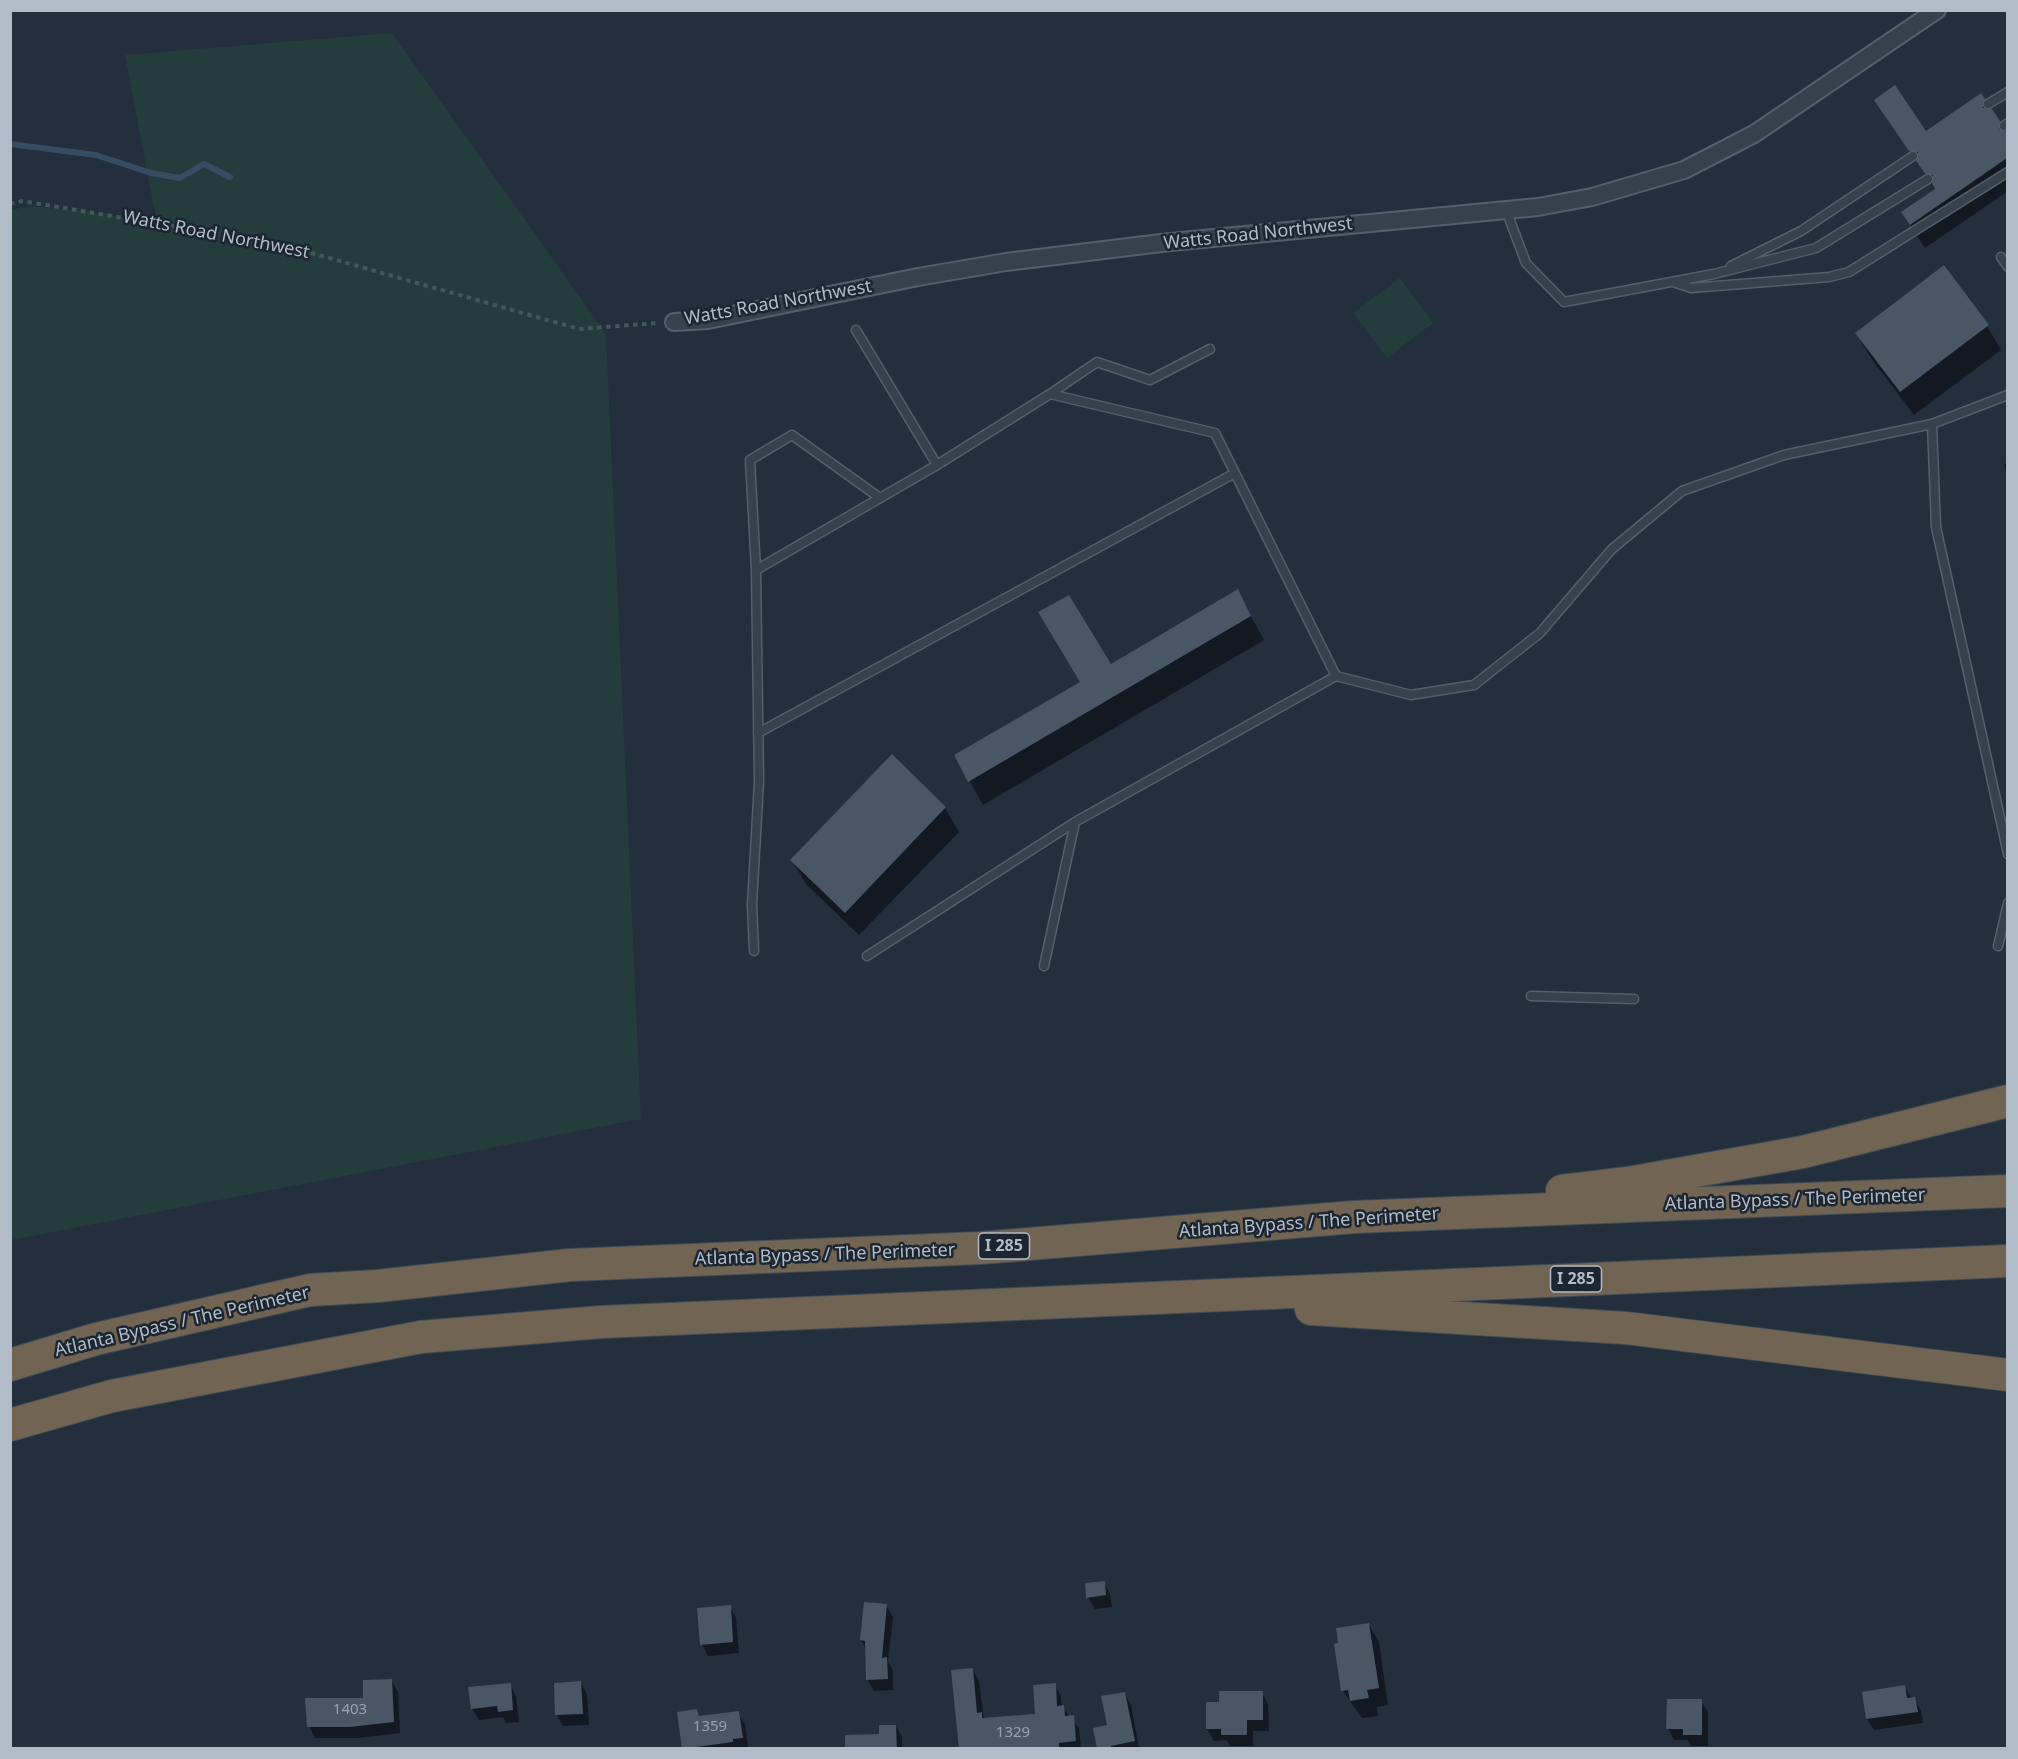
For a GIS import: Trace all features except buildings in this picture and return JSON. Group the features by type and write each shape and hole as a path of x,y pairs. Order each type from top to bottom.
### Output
{"highway":[{"path":"1354,1217 1628,1183 1698,1171 1803,1152 2007,1101"},
{"name":"Atlanta Bypass / The Perimeter","path":"10,1365 96,1339 310,1290 378,1286 570,1265 981,1248 1354,1217 2007,1191"},
{"name":"I 285","path":"10,1425 112,1396 421,1337 601,1322 2007,1261"},
{"path":"1145,1298 1626,1328 2007,1375"}],"street":[{"name":"Watts Road Northwest","path":"674,322 708,320 918,276 1006,262 1161,243 1506,210 1592,197 1684,170 1755,134 1937,10"}],"lane":[{"path":"1988,104 2007,92"},
{"path":"1714,274 1802,231 1913,156"},
{"path":"1673,282 1691,288 1821,278 1850,272 2007,172"},
{"path":"1506,210 1526,263 1564,302 1714,274 1816,248 1928,179"},
{"path":"2001,257 2007,267"},
{"path":"856,330 937,465"},
{"path":"756,570 937,465 1097,362 1150,380 1210,349"},
{"path":"1050,394 1215,433 1336,676"},
{"path":"867,956 1075,822 1336,676 1412,695 1474,685 1540,633 1612,549 1682,491 1784,455 1932,424 2007,395"},
{"path":"1932,424 1936,528 2007,854"},
{"path":"754,951 752,904 759,782 756,570 750,460 792,435 880,498"},
{"path":"758,733 1235,473"},
{"path":"1044,966 1075,822"},
{"path":"1998,946 2007,903"},
{"path":"1531,996 1634,999"}],"path":[{"name":"Watts Road Northwest","path":"10,204 22,201 280,244 579,329 674,322"}],"green space":[{"path":"392,33 606,334 641,1119 11,1240 11,210 29,206 102,213 157,224 125,55"},
{"path":"1400,278 1433,323 1387,358 1353,313"}],"waterway":[{"path":"10,144 96,155 151,173 180,178 204,164 230,177"}]}
